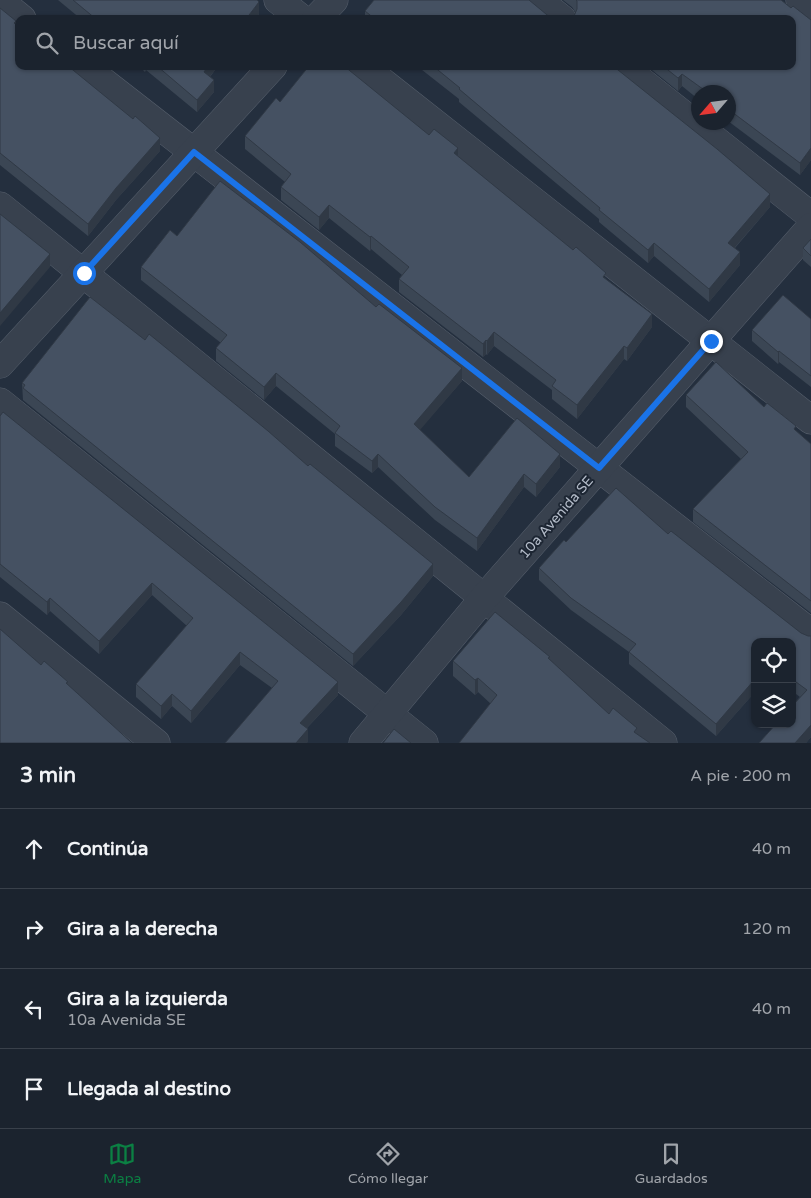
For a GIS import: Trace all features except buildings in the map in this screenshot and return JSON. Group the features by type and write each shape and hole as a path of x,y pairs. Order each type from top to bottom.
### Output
{"street":[{"path":"278,0 297,15"},
{"path":"320,15 334,0"},
{"path":"538,0 557,15"},
{"path":"800,0 811,8"},
{"path":"0,1 17,15"},
{"path":"89,70 811,633"},
{"path":"0,364 269,70"},
{"path":"367,70 811,420"},
{"path":"627,70 811,216"},
{"path":"0,206 663,743"},
{"name":"10a Avenida SE","path":"363,743 484,598 811,227"},
{"path":"0,402 424,743"},
{"path":"0,616 156,743"}],"route":[{"path":"84,273 194,152 599,468 711,341"}]}
